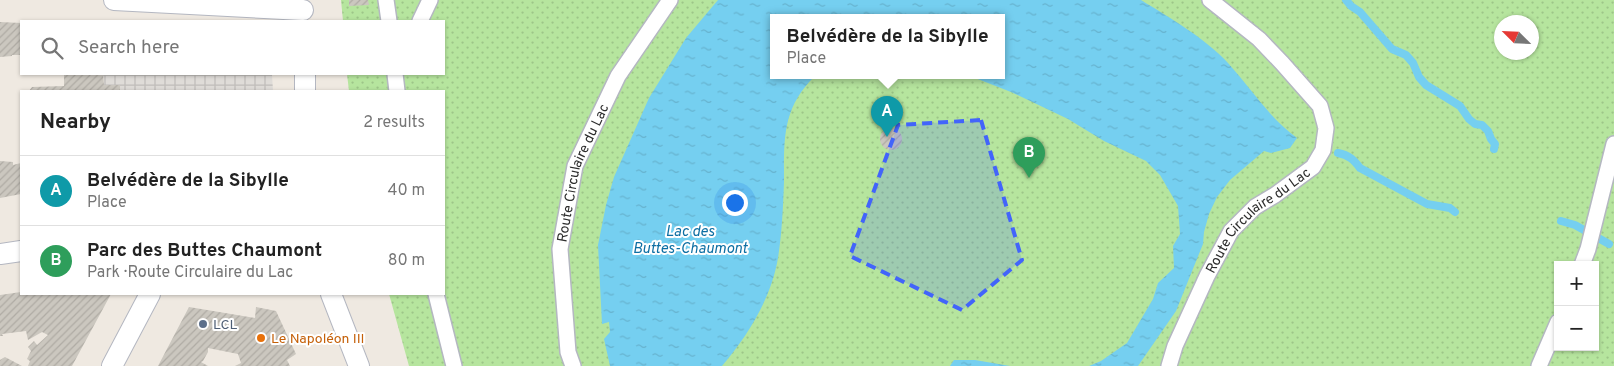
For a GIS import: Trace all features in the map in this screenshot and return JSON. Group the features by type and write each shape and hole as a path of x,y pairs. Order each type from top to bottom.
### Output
{"street":[{"path":"114,0 303,10"},
{"path":"386,0 389,20"},
{"path":"420,20 430,0"},
{"name":"Route Circulaire du Lac","path":"573,366 568,352 560,249 575,166 618,76 670,0"},
{"name":"Route Circulaire du Lac","path":"1169,366 1175,346 1207,276 1231,231 1255,207 1313,167 1323,150 1326,128 1320,106 1282,63 1259,39 1210,0"},
{"path":"305,75 305,90"},
{"path":"395,75 397,90"},
{"path":"1584,261 1614,144"},
{"path":"0,254 20,251"},
{"path":"112,366 149,295"},
{"path":"331,295 359,366"},
{"path":"436,295 454,366"},
{"path":"1539,366 1554,331"}],"highlighted area":[{"path":"981,120 1022,260 962,310 850,256 898,125"}],"green space":[{"path":"341,0 1614,0 1614,366 409,366 389,295 445,295 445,90 349,90 347,75 445,75 445,20 343,20"}],"shaded area":[{"path":"103,75 272,75 273,90 120,90 120,85 104,85"}],"water":[{"name":"Lac des Buttes-Chaumont","path":"718,0 1141,0 1209,45 1228,63 1269,112 1297,138 1290,148 1271,153 1264,151 1230,180 1217,197 1209,214 1203,244 1176,311 1138,366 1089,366 1101,361 1127,343 1153,299 1158,283 1174,268 1173,246 1180,234 1178,206 1160,175 1146,161 1104,141 1068,119 1011,92 978,79 1005,79 1005,14 770,14 770,79 812,79 796,100 787,125 778,258 775,273 764,302 741,342 722,366 610,366 604,339 610,332 609,322 602,324 598,245 606,205 614,177 649,98 686,38"},
{"path":"954,360 975,360 1010,366 950,366"}],"building":[{"path":"349,0 368,0 369,5 349,6"},
{"path":"0,22 20,23 20,55 0,57"},
{"path":"64,75 103,75 104,85 120,85 120,90 30,90 32,87 64,86"},
{"path":"891,128 899,131 902,139 899,147 891,150 883,147 880,139 883,131"},
{"path":"0,161 13,162 13,165 20,163 20,194 0,198"},
{"path":"20,292 20,295 110,295 72,366 28,366 30,361 27,359 31,351 28,347 34,341 37,345 48,335 42,332 28,340 26,331 2,334 3,336 0,336 0,295"},
{"path":"189,307 255,318 256,307 276,311 296,354 287,360 290,366 235,366 241,363 238,354 208,348 208,352 201,362 208,366 158,366"},
{"path":"5,357 22,366 0,366 0,360"}],"waterway":[{"path":"1346,0 1360,12 1392,49 1406,55 1426,85 1460,106 1469,119 1475,124 1482,125 1488,131 1495,144 1494,149"},
{"path":"1338,153 1351,158 1360,168 1427,204 1450,208 1455,212"},
{"path":"1561,221 1575,225 1609,244"}],"place":[{"name":"Belvédère de la Sibylle","path":"887,137"},
{"name":"Parc des Buttes Chaumont","path":"1029,178"},
{"name":"LCL","path":"203,324"},
{"name":"Le Napoléon III","path":"261,338"}]}
